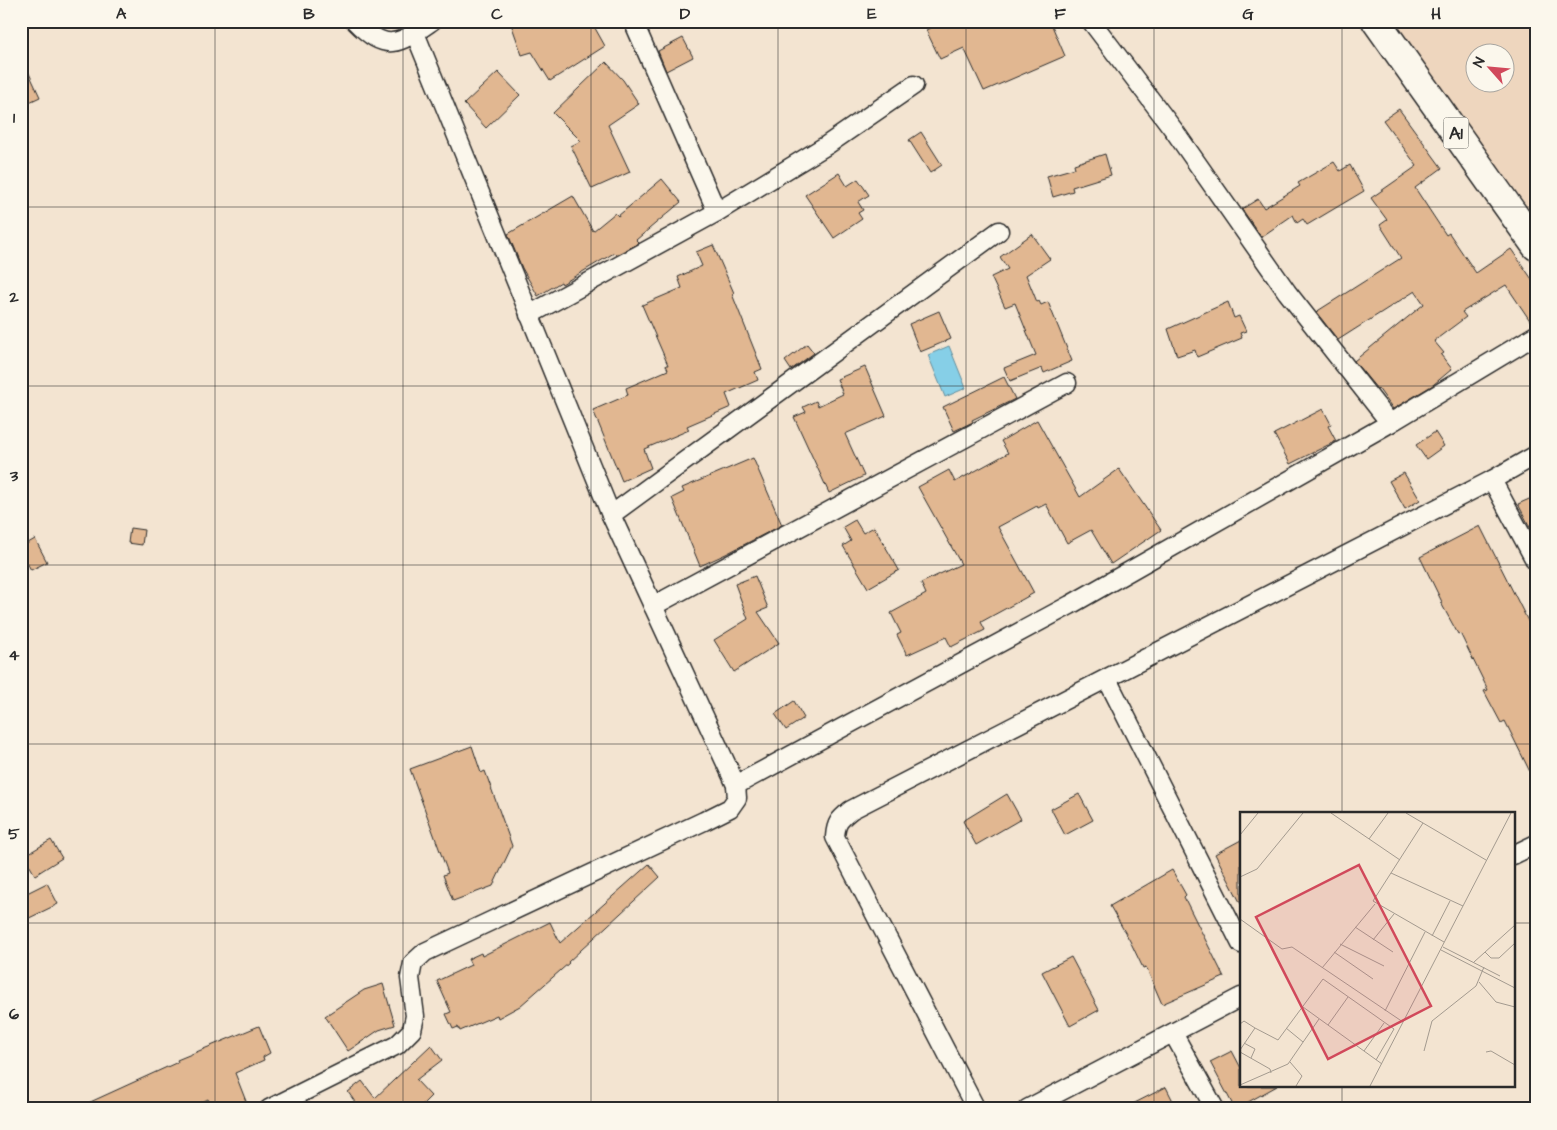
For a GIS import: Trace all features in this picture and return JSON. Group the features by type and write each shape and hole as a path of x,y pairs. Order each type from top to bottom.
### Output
{"highway":[{"name":"A1","path":"1376,21 1536,246"}],"street":[{"path":"355,21 375,39 389,42 405,40 432,21"},
{"path":"633,21 717,212"},
{"path":"1091,21 1173,129 1287,292 1390,423"},
{"path":"269,1109 397,1045 412,1030 415,1016 410,978 413,963 425,952 730,808 736,798 736,785 611,515 415,33"},
{"path":"529,315 717,212 827,145 914,86"},
{"path":"611,515 999,231"},
{"path":"736,785 1070,605 1390,423 1536,335"},
{"path":"653,606 1067,382"},
{"path":"976,1109 836,837 836,827 840,819 851,810 1492,480 1536,455"},
{"path":"1492,480 1536,562"},
{"path":"1107,679 1240,942"},
{"path":"1514,855 1536,844"},
{"path":"1027,1109 1240,999"},
{"path":"1173,1033 1215,1109"}],"shaded area":[{"path":"1392,21 1536,21 1536,219"}],"water":[{"path":"949,346 966,388 945,397 928,355"}],"building":[{"path":"510,21 591,21 605,46 550,81 532,52 522,55"},
{"path":"934,21 1050,21 1065,56 984,91 964,48 940,59 926,30 936,25"},
{"path":"683,38 693,57 666,71 658,51"},
{"path":"21,56 40,97 21,106"},
{"path":"606,62 623,80 639,104 608,125 630,172 592,189 571,146 581,141 553,113"},
{"path":"498,72 520,95 486,128 464,104"},
{"path":"1399,109 1442,168 1415,188 1446,235 1449,233 1476,273 1511,249 1536,285 1536,324 1533,325 1506,285 1462,312 1466,317 1434,341 1444,353 1441,355 1452,369 1433,385 1393,409 1378,388 1354,361 1424,304 1415,291 1338,340 1316,312 1401,258 1380,225 1387,220 1371,198 1417,166 1383,120"},
{"path":"921,132 942,165 930,173 909,140"},
{"path":"1105,154 1111,175 1072,187 1073,191 1053,197 1047,176 1075,168 1074,164"},
{"path":"1334,162 1340,171 1350,165 1364,191 1307,225 1303,219 1297,223 1293,215 1261,237 1242,209 1258,199 1264,208 1300,186 1298,183"},
{"path":"839,173 847,186 858,179 869,195 858,202 863,210 858,213 862,219 834,238 805,195"},
{"path":"662,179 681,202 636,240 639,243 616,255 614,253 538,296 522,268 508,234 573,196 593,231 615,213 618,216"},
{"path":"1032,234 1050,259 1026,275 1037,302 1039,301 1041,305 1048,302 1072,361 1044,373 1042,368 1010,381 1004,368 1036,355 1015,303 1005,307 991,277 1008,269 1000,257"},
{"path":"713,245 734,293 732,294 762,369 755,372 758,380 726,394 731,407 687,426 689,430 644,449 651,468 622,481 593,410 628,395 626,388 668,370 666,365 668,365 642,305 682,288 678,277 702,266 696,252"},
{"path":"1228,302 1234,318 1239,316 1246,331 1240,333 1242,338 1197,357 1195,350 1177,356 1168,329"},
{"path":"939,311 951,339 920,352 909,324"},
{"path":"807,344 814,353 791,370 785,361"},
{"path":"865,367 886,416 845,434 864,476 829,493 794,417 806,412 803,407 816,401 818,406 843,394 837,379"},
{"path":"1004,377 1015,399 954,431 943,407"},
{"path":"1323,409 1331,424 1328,426 1336,441 1290,464 1274,434"},
{"path":"1037,420 1080,497 1119,469 1161,530 1111,564 1091,530 1067,543 1046,504 1038,508 1037,506 998,527 1034,593 981,622 985,630 951,647 946,637 907,655 897,635 901,633 891,613 926,594 921,583 961,564 918,487 949,470 955,482 1008,453 1001,441"},
{"path":"1435,432 1444,446 1426,459 1416,445"},
{"path":"753,458 782,525 700,566 672,498 684,492 682,488"},
{"path":"1404,473 1420,500 1405,509 1389,481"},
{"path":"1536,496 1536,539 1518,504"},
{"path":"855,520 863,533 874,527 899,570 868,588 843,546 851,541 843,527"},
{"path":"1480,526 1536,637 1536,784 1505,721 1501,723 1484,691 1488,690 1460,633 1458,634 1441,603 1420,557"},
{"path":"130,528 144,530 142,545 128,543"},
{"path":"35,539 47,562 31,570 21,552 21,547"},
{"path":"755,576 768,608 758,612 779,643 734,672 714,640 748,619 735,584"},
{"path":"794,701 804,718 786,730 775,714"},
{"path":"472,746 481,773 485,771 512,846 493,886 453,901 443,875 448,873 410,769"},
{"path":"1007,794 1021,819 976,845 963,821"},
{"path":"1079,794 1093,820 1065,835 1051,809"},
{"path":"51,840 62,858 35,875 24,856"},
{"path":"1240,841 1240,902 1215,854"},
{"path":"649,864 660,877 569,963 520,1006 498,1018 497,1015 460,1031 458,1027 453,1029 446,1014 451,1012 437,981 471,965 468,959 481,953 482,956 550,922 560,943"},
{"path":"1172,870 1186,895 1184,897 1224,977 1162,1004 1146,967 1143,968 1110,906"},
{"path":"47,883 58,904 21,922 21,896"},
{"path":"1071,957 1099,1010 1070,1026 1042,972"},
{"path":"383,984 395,1025 379,1030 348,1051 325,1016 364,990"},
{"path":"259,1026 270,1053 263,1057 264,1060 235,1073 249,1109 212,1109 208,1099 187,1109 75,1109 178,1062 177,1060"},
{"path":"431,1045 442,1060 416,1080 431,1096 418,1109 360,1109 348,1092 362,1081 375,1098"},
{"path":"1232,1051 1240,1066 1240,1088 1273,1088 1241,1106 1241,1109 1235,1109 1210,1062"},
{"path":"1166,1087 1177,1109 1123,1109"}]}
